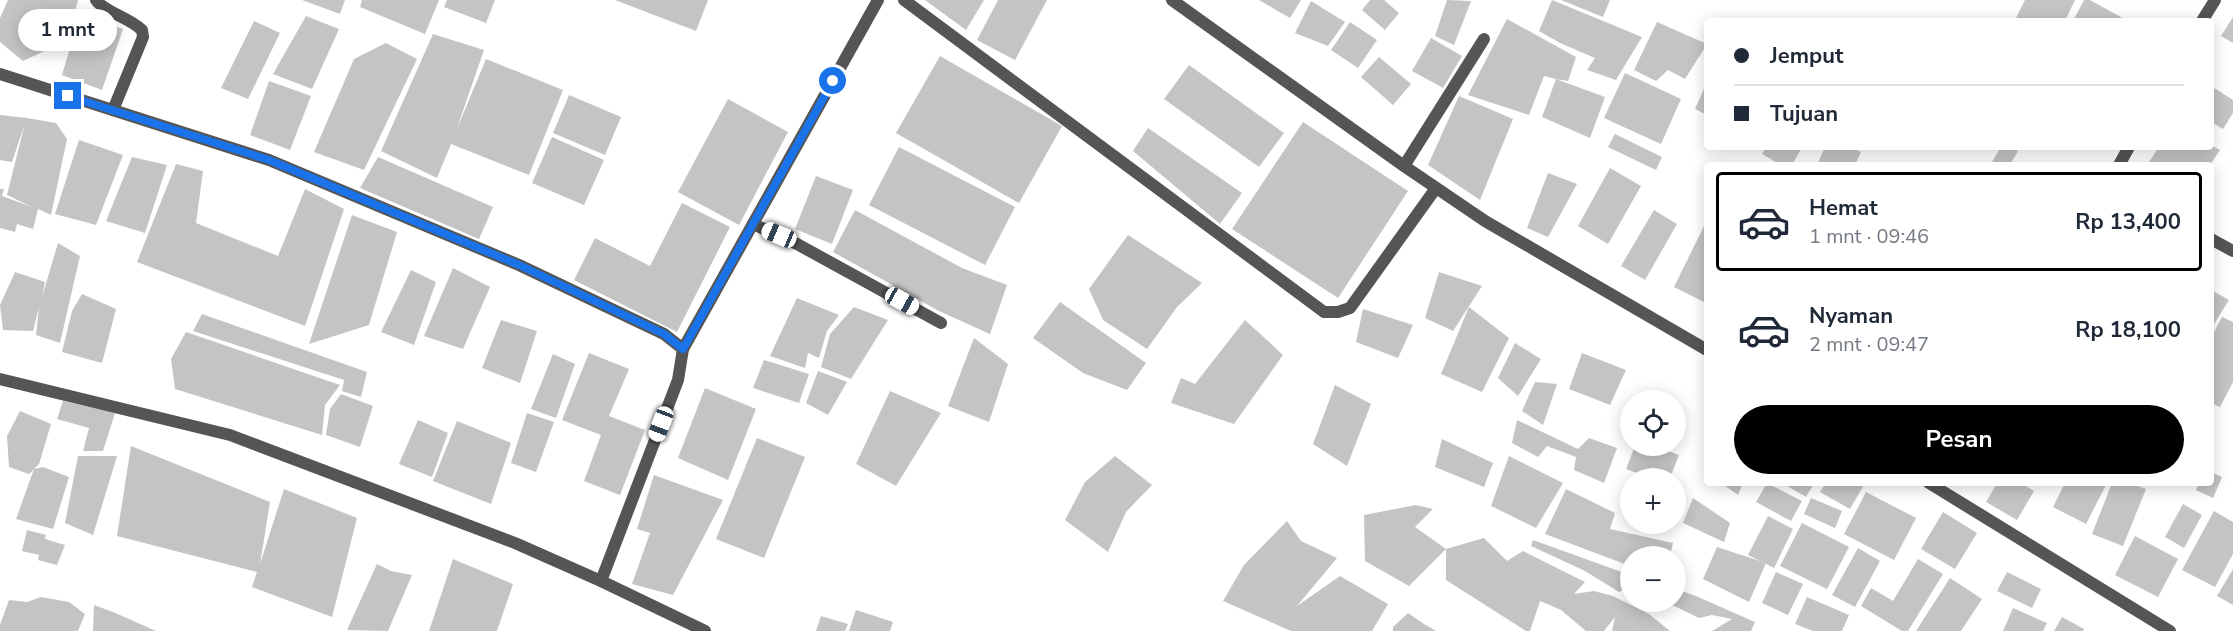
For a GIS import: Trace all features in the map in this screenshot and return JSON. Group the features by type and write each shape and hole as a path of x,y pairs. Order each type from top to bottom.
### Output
{"street":[{"path":"96,0 100,6 134,22 143,34 112,110"},
{"path":"601,580 678,380 683,349 878,0"},
{"path":"904,0 1323,312 1338,312 1350,308 1436,188"},
{"path":"1172,0 1485,222 1704,348"},
{"path":"2204,18 2215,0"},
{"path":"1404,166 1484,39"},
{"path":"0,74 269,160 508,260 664,334 683,349"},
{"path":"753,224 797,244 941,323"},
{"path":"2214,241 2233,251"},
{"path":"0,379 230,435 515,543 601,580 705,631"},
{"path":"1937,486 2170,631"}],"building":[{"path":"8,0 78,0 68,40 23,61 0,42 0,18"},
{"path":"302,0 345,0 340,14"},
{"path":"362,0 439,0 425,34 360,7"},
{"path":"447,0 495,0 486,23 444,7"},
{"path":"615,0 708,0 696,31"},
{"path":"925,0 984,0 966,30"},
{"path":"998,0 1047,0 1015,60 977,40"},
{"path":"1259,0 1301,0 1290,18"},
{"path":"1370,0 1384,0 1399,13 1385,30 1362,10"},
{"path":"1447,0 1471,1 1454,45 1435,36"},
{"path":"1552,0 1642,37 1616,80 1587,70 1595,58 1539,31"},
{"path":"1561,0 1610,0 1603,17"},
{"path":"2025,0 2075,0 2066,18 2016,18"},
{"path":"2084,0 2090,0 2123,18 2075,18"},
{"path":"1311,1 1345,22 1328,46 1295,33"},
{"path":"80,15 123,29 102,90 62,75"},
{"path":"306,16 339,29 312,89 273,74"},
{"path":"2233,17 2233,43 2221,36"},
{"path":"1507,19 1576,57 1568,81 1544,76 1529,115 1468,95"},
{"path":"254,21 280,33 248,99 221,88"},
{"path":"1350,22 1377,40 1358,68 1331,50"},
{"path":"1657,22 1704,43 1704,49 1685,79 1668,70 1656,81 1634,70"},
{"path":"433,34 484,50 456,131 486,59 563,90 529,175 451,144 437,178 381,151"},
{"path":"1431,38 1462,56 1443,88 1412,71"},
{"path":"386,43 417,59 364,170 314,152 354,59"},
{"path":"940,56 1062,126 1019,203 896,133"},
{"path":"1379,57 1411,84 1393,105 1361,77"},
{"path":"1189,65 1284,133 1259,167 1164,99"},
{"path":"1625,73 1681,99 1661,144 1604,118"},
{"path":"1556,79 1605,97 1590,138 1542,117"},
{"path":"269,81 311,96 290,150 250,135"},
{"path":"2214,88 2233,100 2233,113 2223,129 2214,124"},
{"path":"1704,89 1704,114 1695,109"},
{"path":"569,95 621,117 605,155 553,133"},
{"path":"1459,96 1513,119 1480,200 1428,165"},
{"path":"728,99 788,132 739,225 678,192"},
{"path":"0,115 56,123 67,139 51,215 38,209 33,229 17,224 15,232 0,228 0,189 4,189 2,196 32,207 7,195 25,123 12,162 0,160"},
{"path":"1303,122 1408,191 1338,298 1232,229"},
{"path":"1148,128 1242,193 1220,224 1133,151"},
{"path":"1615,134 1662,157 1656,170 1608,147"},
{"path":"552,137 604,160 584,205 532,183"},
{"path":"79,140 123,155 96,225 55,214"},
{"path":"899,147 1015,207 985,265 869,205"},
{"path":"2214,147 2220,150 2212,162 2149,162 2157,150 2214,150"},
{"path":"1764,150 1800,150 1794,162 1776,162 1762,154"},
{"path":"1824,150 1861,152 1856,162 1818,162"},
{"path":"1999,150 2018,151 2012,162 1992,162"},
{"path":"132,157 167,165 145,233 106,221"},
{"path":"378,157 493,207 479,239 360,188"},
{"path":"176,164 203,171 196,223 278,256 305,189 344,209 305,326 137,262"},
{"path":"1610,168 1641,186 1608,244 1578,226"},
{"path":"1548,173 1577,184 1548,237 1527,228"},
{"path":"816,176 853,190 832,244 795,229"},
{"path":"682,203 730,227 677,332 574,280 595,238 650,266"},
{"path":"855,210 962,268 1007,285 990,334 939,311 833,252"},
{"path":"1654,210 1677,224 1645,280 1621,266"},
{"path":"352,215 397,232 369,325 309,344"},
{"path":"1704,226 1704,302 1674,287"},
{"path":"1128,235 1202,283 1177,307 1147,349 1103,320 1089,289"},
{"path":"58,243 80,256 60,343 36,335 39,307 33,331 3,330 0,305 15,272 45,282 42,297"},
{"path":"453,268 490,287 463,349 424,336"},
{"path":"411,270 436,282 414,345 381,332"},
{"path":"1439,272 1482,286 1453,331 1425,318"},
{"path":"2214,292 2229,300 2214,324"},
{"path":"82,294 116,309 102,363 62,352 72,311"},
{"path":"797,298 839,315 827,331 819,358 808,353 805,368 770,356"},
{"path":"1060,302 1146,363 1127,390 1083,373 1033,338"},
{"path":"854,307 888,320 851,379 821,367 830,334"},
{"path":"1469,307 1509,338 1482,392 1441,374"},
{"path":"1363,309 1413,325 1398,358 1356,342"},
{"path":"202,314 367,372 361,397 342,391 344,380 193,331"},
{"path":"2222,317 2233,322 2233,382 2220,407 2214,404 2214,332"},
{"path":"501,320 537,331 520,383 482,368"},
{"path":"1245,320 1283,355 1234,424 1171,403 1181,378 1195,384"},
{"path":"186,332 340,385 325,405 322,435 175,389 171,359"},
{"path":"974,338 1008,364 989,422 948,406"},
{"path":"1515,343 1541,359 1518,396 1498,378"},
{"path":"589,353 629,369 609,416 645,430 620,495 584,481 601,435 562,420"},
{"path":"1582,353 1626,370 1610,405 1569,389"},
{"path":"553,354 575,364 556,418 531,409"},
{"path":"764,360 809,374 799,403 753,388"},
{"path":"818,371 847,382 828,415 806,403"},
{"path":"1535,382 1557,384 1543,425 1522,411"},
{"path":"1335,385 1371,404 1347,466 1313,444"},
{"path":"705,388 756,409 728,480 678,458"},
{"path":"890,391 941,413 896,486 856,464"},
{"path":"341,394 373,406 360,447 326,435 330,409"},
{"path":"63,401 115,413 103,451 83,451 89,428 57,419"},
{"path":"20,411 51,424 39,464 29,474 9,467 7,436"},
{"path":"527,413 554,422 536,472 511,463"},
{"path":"418,420 448,433 432,477 399,464"},
{"path":"1517,420 1578,449 1589,438 1617,448 1604,483 1574,470 1576,457 1547,446 1538,457 1512,443"},
{"path":"457,421 511,443 491,504 433,481"},
{"path":"757,438 805,457 764,558 716,539"},
{"path":"1442,439 1493,463 1484,487 1435,467"},
{"path":"131,446 270,502 260,564 284,489 357,518 332,617 252,587 257,572 117,536"},
{"path":"78,456 117,456 93,535 65,523"},
{"path":"1115,456 1152,485 1126,512 1108,552 1065,520 1085,482"},
{"path":"1509,456 1563,483 1536,528 1491,506"},
{"path":"1631,456 1679,456 1674,468 1626,468"},
{"path":"43,467 69,477 53,529 16,519 34,469"},
{"path":"2214,473 2222,477 2213,498 2196,490 2198,486 2214,486"},
{"path":"654,475 723,500 673,595 632,584 650,533 637,529"},
{"path":"1725,486 1742,486 1738,495"},
{"path":"1765,486 1773,486 1802,501 1791,521 1756,502"},
{"path":"1787,486 1812,486 1806,497"},
{"path":"1824,486 1863,486 1850,509 1820,492"},
{"path":"1995,486 2026,486 2034,491 2017,520 1986,502"},
{"path":"2064,486 2105,486 2086,524 2053,507"},
{"path":"2111,486 2138,486 2146,489 2123,546 2092,534"},
{"path":"1566,489 1615,513 1610,529 1620,531 1620,534 1632,534 1673,543 1672,546 1620,546 1620,562 1545,534"},
{"path":"1866,492 1916,518 1894,560 1844,534"},
{"path":"1693,498 1730,523 1724,542 1686,524 1686,516"},
{"path":"1811,498 1842,511 1835,528 1804,514"},
{"path":"2183,504 2202,515 2184,548 2165,537"},
{"path":"1416,505 1433,509 1415,527 1446,549 1409,586 1365,561 1364,515"},
{"path":"2214,511 2233,522 2233,554 2215,587 2182,570"},
{"path":"1943,512 1977,533 1955,569 1921,549"},
{"path":"1768,516 1793,529 1774,568 1748,555"},
{"path":"1287,521 1301,541 1337,558 1297,606 1340,576 1388,604 1372,631 1291,631 1223,601 1244,565"},
{"path":"1802,523 1849,547 1827,589 1780,566"},
{"path":"27,530 46,535 45,539 65,545 57,565 38,560 39,555 22,551"},
{"path":"2135,536 2178,559 2158,597 2115,575"},
{"path":"1484,538 1507,561 1523,551 1585,582 1574,594 1594,591 1613,596 1620,600 1620,612 1645,612 1670,631 1612,631 1615,617 1604,631 1586,631 1561,610 1540,601 1530,631 1526,631 1446,580 1446,549"},
{"path":"1533,540 1620,571 1620,592 1585,571 1531,546"},
{"path":"1717,547 1766,563 1749,602 1703,579"},
{"path":"1858,548 1880,561 1855,607 1832,595"},
{"path":"453,559 513,584 497,631 429,631"},
{"path":"1918,559 1943,574 1908,631 1902,631 1861,606 1871,588 1893,601"},
{"path":"377,564 391,571 412,575 388,631 347,630"},
{"path":"2233,569 2233,605 2217,596"},
{"path":"1776,572 1803,584 1788,615 1762,603"},
{"path":"2007,572 2041,589 2032,608 1997,591"},
{"path":"1950,578 1982,599 1961,631 1916,631"},
{"path":"1686,592 1755,622 1751,631 1712,631 1732,619 1712,615 1699,618 1686,612"},
{"path":"41,597 69,602 85,614 78,631 0,631 9,600 27,602"},
{"path":"1807,597 1849,615 1842,631 1813,631 1795,624"},
{"path":"94,605 113,612 156,631 93,631"},
{"path":"2013,608 2047,623 2043,631 2003,631"},
{"path":"856,610 893,622 890,631 849,631"},
{"path":"1408,613 1436,631 1393,631 1393,627"},
{"path":"821,616 848,624 845,631 816,631"},
{"path":"2062,617 2084,629 2083,631 2054,631"}],"route":[{"path":"68,96 269,160 519,265 664,334 683,349 833,81"}]}
